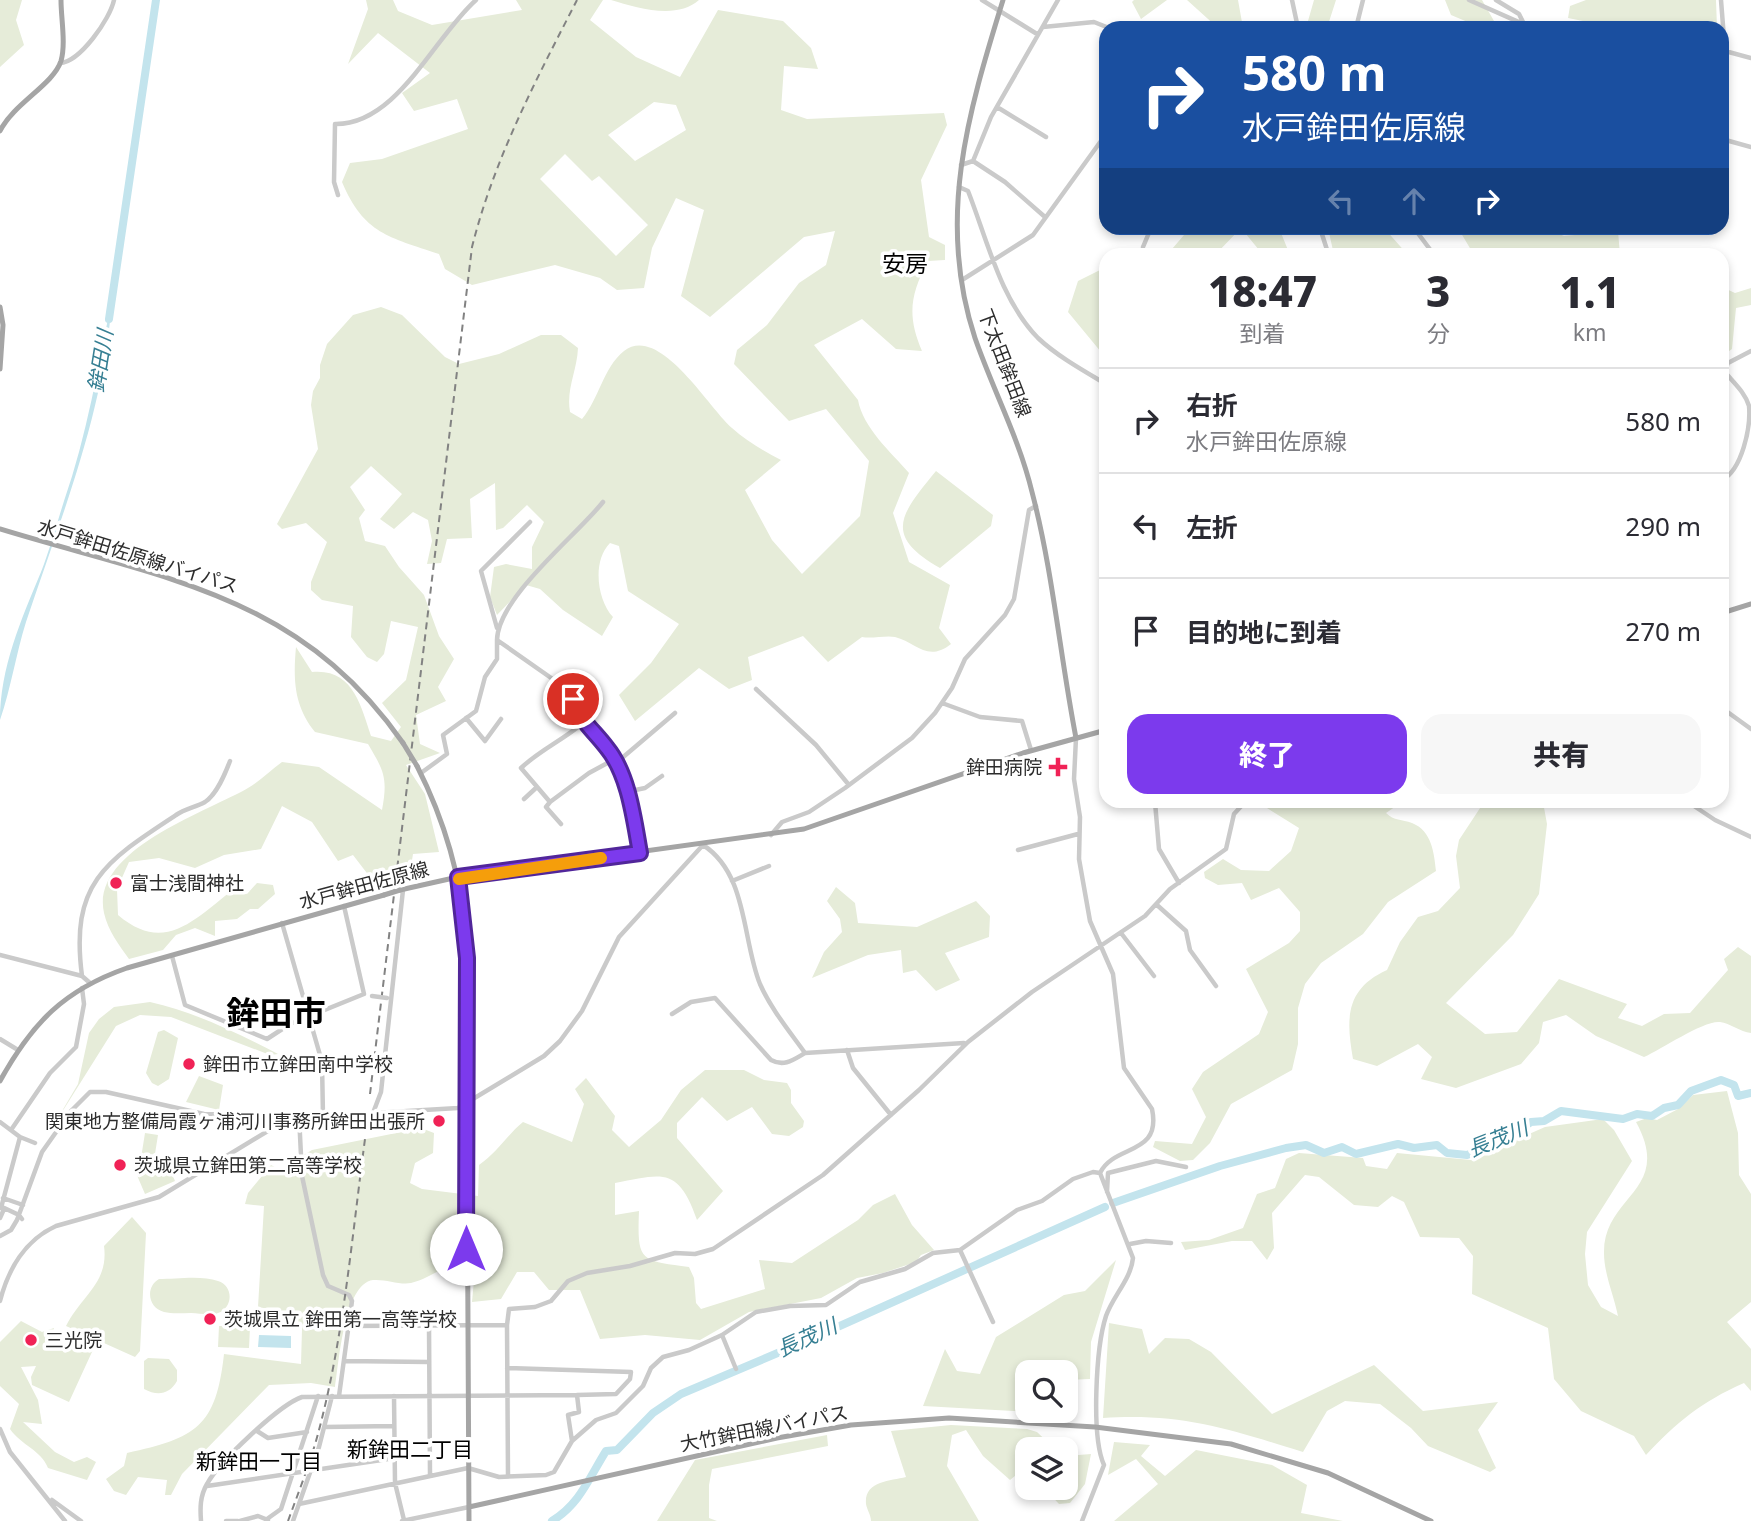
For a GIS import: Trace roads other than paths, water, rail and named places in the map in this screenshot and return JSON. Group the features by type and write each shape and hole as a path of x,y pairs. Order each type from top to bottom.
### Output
{"main road":[{"path":"0,131 10,114 53,75 60,63 61,0"},
{"name":"下太田鉾田線","path":"1003,0 970,107 959,187 959,254 975,338 1009,417 1036,506 1076,737"},
{"path":"0,307 3,324 0,369"},
{"name":"水戸鉾田佐原線バイパス","path":"0,529 219,595 280,624 318,652 360,689 403,743 431,795 447,836 458,877 466,938 469,1521"},
{"path":"1729,611 1751,604"},
{"name":"水戸鉾田佐原線","path":"0,1081 18,1050 44,1017 82,987 172,956 344,905 458,877 771,835 834,821 1031,750 1099,732"},
{"name":"大竹鉾田線バイパス","path":"469,1507 777,1437 908,1419 949,1418 1096,1427 1204,1439 1259,1451 1352,1482 1432,1521"}],"street":[{"path":"60,63 69,61 104,24 114,0"},
{"path":"338,195 334,182 335,124 359,121 387,103 447,29 476,0"},
{"path":"982,0 1037,34"},
{"path":"973,161 997,107 1058,0"},
{"path":"1292,0 1296,21"},
{"path":"1358,21 1363,0"},
{"path":"1469,0 1515,21"},
{"path":"1496,0 1519,14 1522,21"},
{"path":"1721,0 1723,21"},
{"path":"1042,27 1099,22"},
{"path":"1729,52 1751,58"},
{"path":"997,107 1046,137"},
{"path":"1729,140 1751,148"},
{"path":"962,280 1026,242 1055,207 1099,144"},
{"path":"961,164 973,161 1005,182 1045,217"},
{"path":"959,187 968,191 993,260 1017,309 1034,334 1099,379"},
{"path":"1143,247 1148,235"},
{"path":"1729,362 1751,351"},
{"path":"1729,377 1743,392 1750,408 1751,427 1740,457 1729,471"},
{"path":"498,629 525,585 555,550 603,502"},
{"path":"771,835 779,824 809,812 912,738 942,704 965,659 1005,615 1014,599 1023,532 1029,510 1036,506"},
{"path":"421,774 447,754 443,735 476,711 485,677 494,667 498,629 481,571 530,522"},
{"path":"498,640 564,687 572,696 583,723 609,749 626,792 640,853"},
{"path":"756,689 816,744 849,785"},
{"path":"942,704 980,717 1022,721 1031,750"},
{"path":"561,824 546,807 550,802 589,773 614,762 676,713"},
{"path":"1729,713 1751,729"},
{"path":"466,718 485,741 501,719"},
{"path":"550,802 521,768 535,754 555,746 583,723"},
{"path":"299,1504 468,1468 489,1476 546,1475 554,1472 572,1441 596,1420 616,1413 643,1386 651,1368 663,1357 688,1350 722,1335 756,1312 790,1306 826,1305 860,1282 905,1269 933,1253 960,1250 1017,1210 1042,1201 1073,1179 1100,1173 1108,1160 1144,1144 1151,1135 1154,1117 1152,1109 1124,1068 1113,974 1090,921 1079,859 1080,817 1074,789 1076,737"},
{"path":"82,976 79,931 83,908 95,880 113,858 182,811 206,801 230,761"},
{"path":"626,792 645,788 662,776"},
{"path":"524,799 537,787"},
{"path":"1156,808 1159,849 1179,883"},
{"path":"508,1476 509,1309 535,1307 551,1301 568,1281 587,1273 631,1266 674,1253 695,1254 713,1249 822,1175 891,1115 968,1042 1032,992 1121,933 1157,905 1179,883 1226,849 1234,814 1240,808"},
{"path":"1697,808 1751,837"},
{"path":"1018,850 1079,834"},
{"path":"0,1236 11,1230 21,1217 42,1152 71,1111 90,1092 106,1092 204,1114 323,1116 449,1111 467,1104 544,1056 560,1041 582,1011 619,937 703,845 721,861 732,881 760,983 805,1053"},
{"path":"732,881 769,866"},
{"path":"373,1114 381,1092 402,890"},
{"path":"344,905 364,994"},
{"path":"1157,905 1186,931 1191,950 1216,986"},
{"path":"282,923 323,1071 323,1116"},
{"path":"1121,933 1154,976"},
{"path":"0,955 82,976 90,983"},
{"path":"172,956 185,1005 261,1039 267,1039 309,1016 364,994 389,998"},
{"path":"11,1130 50,1073 79,1041 85,993 82,987"},
{"path":"672,1014 691,1002 715,998 771,1060 789,1063 805,1053 920,1044 960,1045 968,1042"},
{"path":"0,1039 18,1050"},
{"path":"847,1050 853,1068 891,1115"},
{"path":"299,1115 303,1143 301,1165 311,1228 320,1247 328,1286 352,1297 339,1396"},
{"path":"0,1301 9,1273 27,1243 56,1226 159,1197 292,1116"},
{"path":"0,1122 20,1137 35,1143"},
{"path":"0,1218 20,1137"},
{"path":"1107,1192 1108,1172 1156,1161 1186,1167"},
{"path":"1082,1521 1104,1465 1097,1450 1096,1427 1102,1332 1107,1314 1130,1270 1130,1244 1100,1173"},
{"path":"4,1198 23,1205"},
{"path":"2,1208 21,1217"},
{"path":"1130,1244 1146,1241 1171,1243"},
{"path":"960,1250 993,1322"},
{"path":"349,1326 507,1325"},
{"path":"429,1326 430,1475"},
{"path":"722,1335 736,1369"},
{"path":"344,1362 428,1362"},
{"path":"201,1521 200,1503 206,1486 287,1403 302,1397 616,1394 630,1379 631,1371 507,1368"},
{"path":"572,1441 568,1415 579,1412 577,1395"},
{"path":"226,1521 258,1516 268,1520 281,1509 318,1396"},
{"path":"293,1521 332,1396"},
{"path":"394,1396 396,1483 403,1521 469,1507"},
{"path":"324,1427 394,1426"},
{"path":"0,1429 10,1452 65,1521"},
{"path":"257,1431 268,1438 307,1432"},
{"path":"206,1486 395,1458"},
{"path":"48,1498 81,1521"}],"water":[{"path":"112,299 91,423 26,622 0,720 4,682 13,644 47,556 79,451"},
{"path":"259,1335 291,1336 291,1348 258,1347"}],"waterway":[{"name":"鉾田川","path":"109,319 156,0"},
{"name":"長茂川","path":"1113,1203 1220,1166 1286,1148 1306,1145 1324,1153 1342,1147 1356,1154 1398,1144 1414,1148 1437,1145 1447,1153 1467,1155 1504,1141 1531,1122 1544,1121 1561,1111 1623,1119 1637,1114 1652,1116 1664,1108 1678,1105 1691,1091 1721,1080 1734,1085 1738,1096 1751,1093"},
{"name":"長茂川","path":"552,1521 577,1498 606,1451 617,1450 653,1413 681,1394 1105,1207"}],"railway":[{"path":"370,1094 472,247 504,151 577,0"},
{"path":"288,1521 316,1442 328,1394 347,1285 365,1139"}],"place":[{"name":"鉾田病院","path":"1058,767"},
{"name":"富士浅間神社","path":"116,883"},
{"name":"鉾田市立鉾田南中学校","path":"189,1064"},
{"name":"関東地方整備局霞ヶ浦河川事務所鉾田出張所","path":"439,1121"},
{"name":"茨城県立鉾田第二高等学校","path":"120,1165"},
{"name":"茨城県立 鉾田第一高等学校","path":"210,1319"},
{"name":"三光院","path":"31,1340"}],"district":[{"name":"安房","path":"905,264"},
{"name":"鉾田市","path":"276,1013"},
{"name":"新鉾田二丁目","path":"410,1450"},
{"name":"新鉾田一丁目","path":"259,1462"}]}
